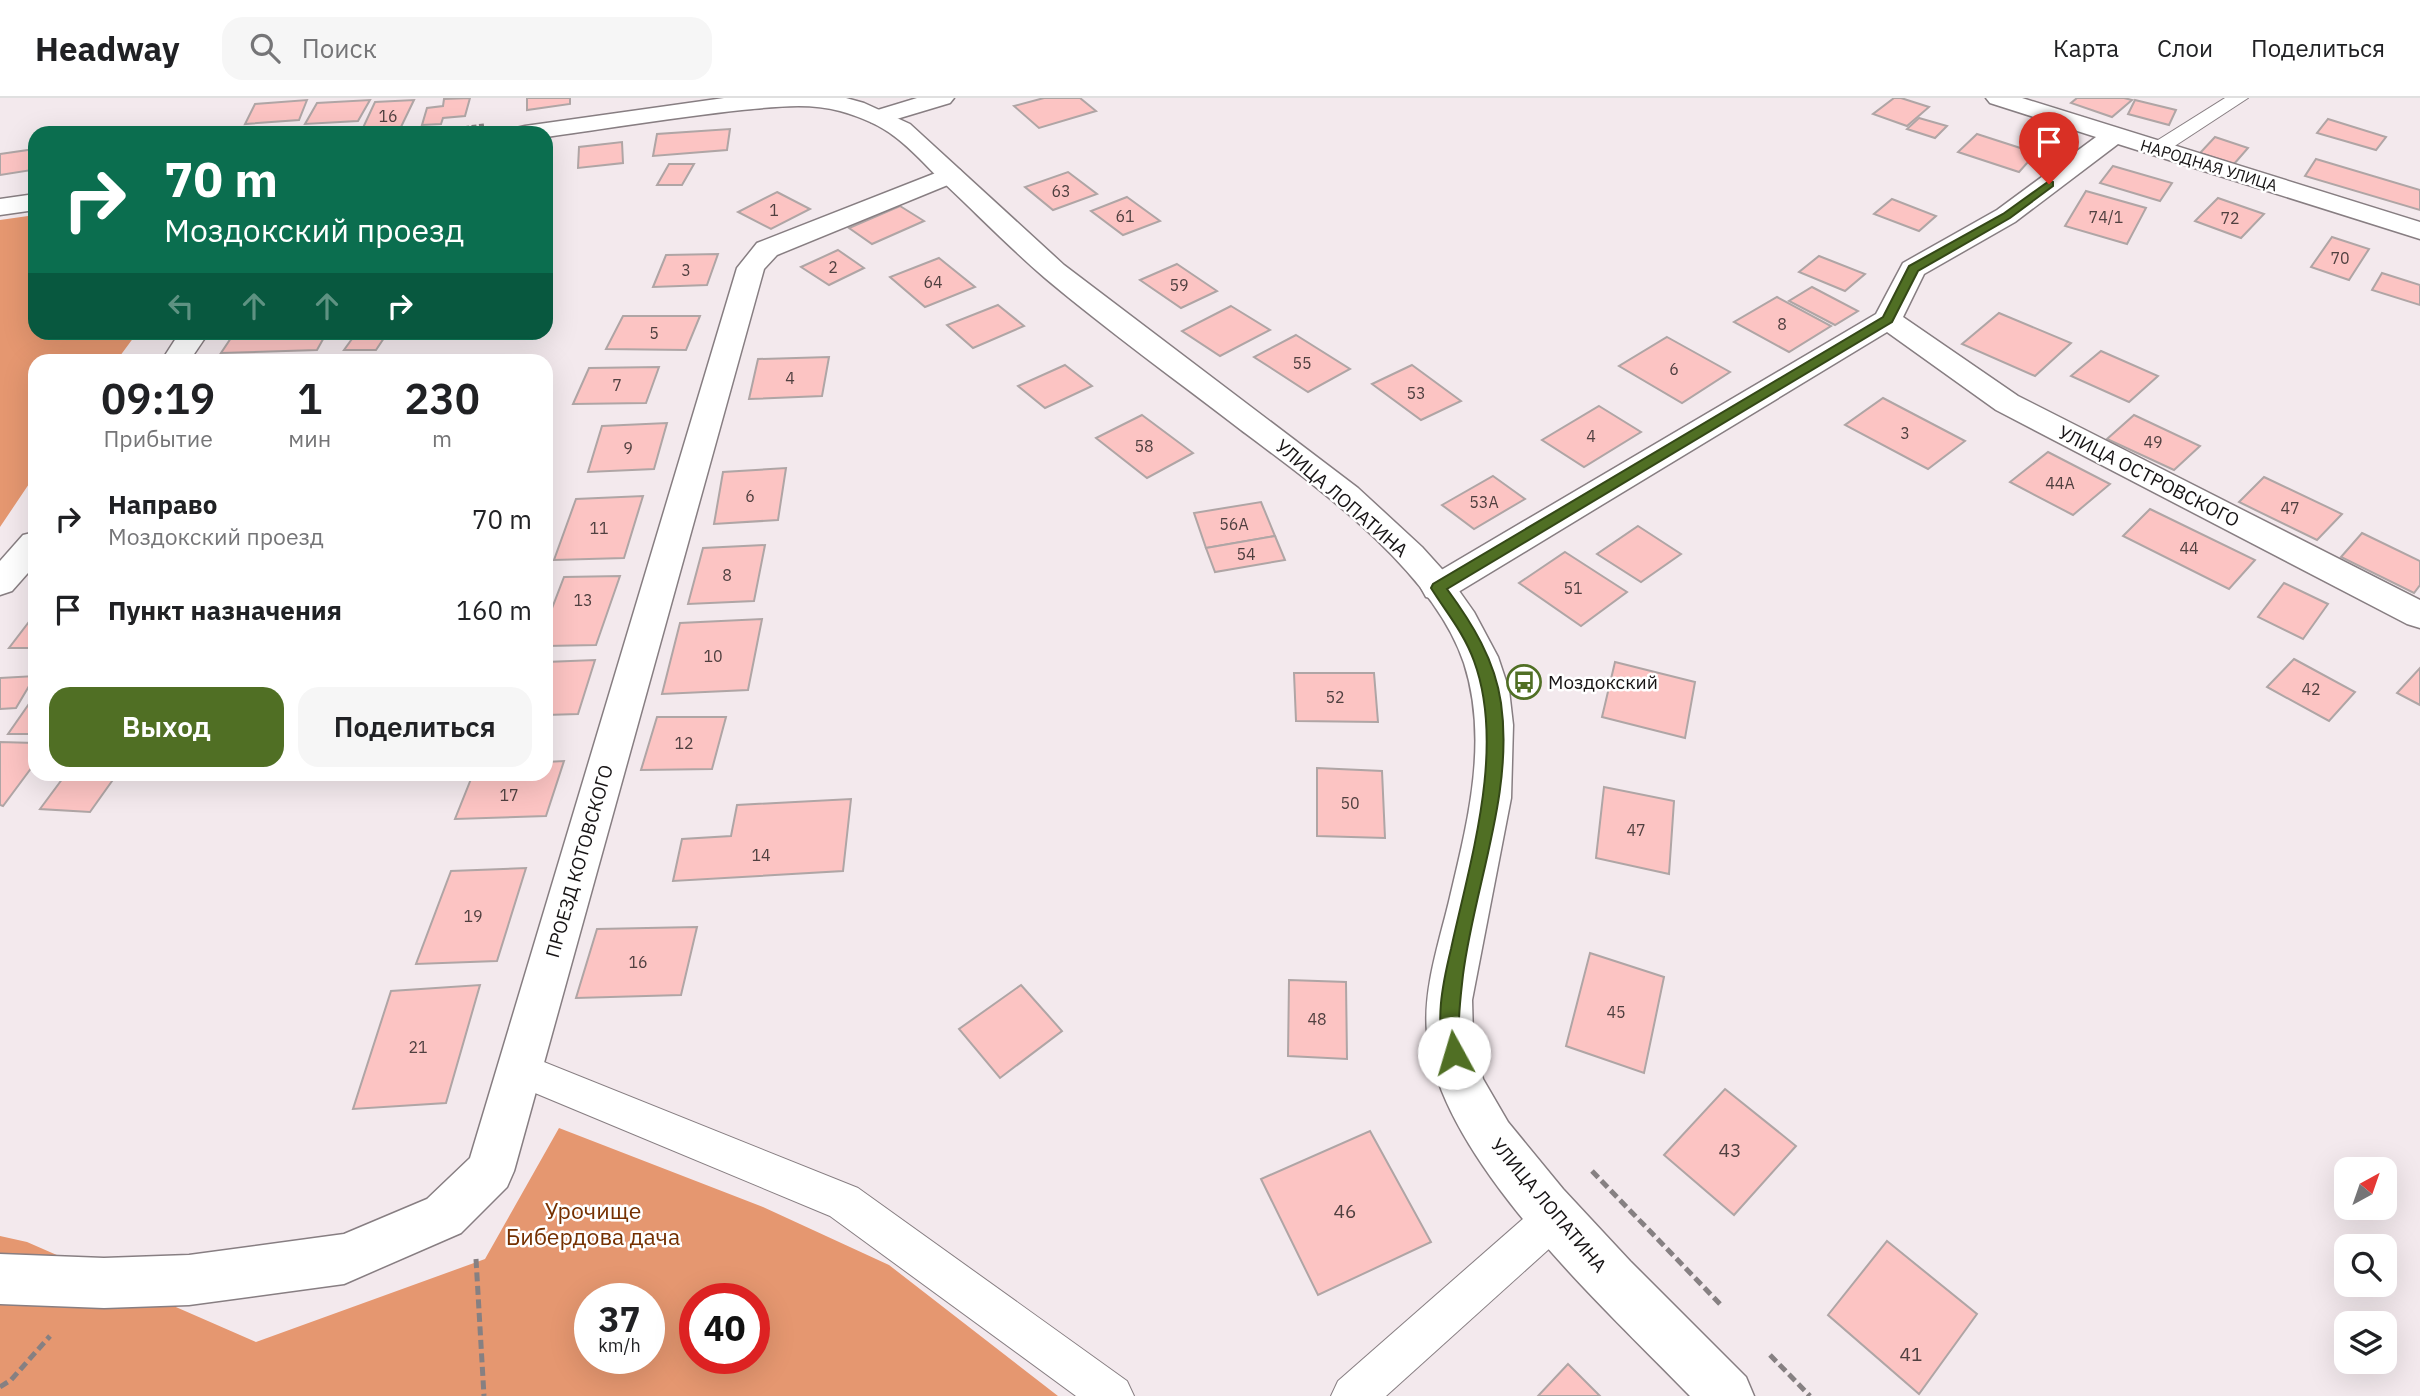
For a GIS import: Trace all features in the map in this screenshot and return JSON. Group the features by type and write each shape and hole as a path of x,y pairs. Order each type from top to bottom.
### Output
{"street":[{"path":"880,117 942,98"},
{"name":"НАРОДНАЯ УЛИЦА","path":"1998,98 2420,231"},
{"name":"УЛИЦА ЛОПАТИНА","path":"553,129 761,99 826,100 880,117 901,130 1018,241 1074,288 1284,446 1354,502 1404,548 1465,625 1482,661 1493,703 1494,756 1484,833 1454,974 1450,1034 1464,1090 1499,1151 1572,1237 1727,1396"},
{"path":"1438,588 1888,319 1913,269 2006,216 2113,136"},
{"name":"ПРОЕЗД КОТОВСКОГО","path":"0,1279 104,1283 189,1279 344,1259 444,1216 490,1171 751,268 767,249 951,175"},
{"path":"0,206 28,203"},
{"name":"УЛИЦА ОСТРОВСКОГО","path":"1888,319 2007,403 2420,615"},
{"path":"0,583 28,551"}],"lane":[{"path":"2157,149 2238,98"},
{"path":"519,1069 844,1202 1112,1396"},
{"path":"1353,1396 1555,1217"}],"path":[{"path":"1588,1166 1723,1306"},
{"path":"472,1188 484,1396"},
{"path":"1761,1346 1810,1396"}],"green space":[{"path":"28,216 28,340 132,340 121,354 28,354 28,485 0,527 0,220"},
{"name":"Урочище Бибердова дача","path":"559,1128 763,1207 889,1265 1058,1396 0,1396 0,1236 27,1242 256,1342 485,1259"}],"building":[{"path":"470,98 465,116 443,118 441,124 422,125 427,108 443,106 444,99"},
{"path":"527,98 570,98 570,104 527,110"},
{"path":"1044,98 1080,98 1096,111 1039,128 1014,106"},
{"path":"1894,98 1929,107 1907,126 1873,114"},
{"path":"2077,98 2132,100 2112,117 2071,103"},
{"path":"307,100 299,120 245,124 255,104"},
{"path":"370,100 358,121 305,124 317,103"},
{"path":"414,100 401,126 364,126 375,102"},
{"path":"2135,100 2176,110 2169,125 2128,114"},
{"path":"1919,118 1947,126 1935,138 1907,129"},
{"path":"2328,119 2386,137 2376,150 2317,133"},
{"path":"730,129 727,150 653,156 657,134"},
{"path":"1977,134 2036,153 2019,172 1958,152"},
{"path":"2215,137 2248,148 2234,164 2200,153"},
{"path":"622,142 623,163 578,168 579,147"},
{"path":"28,150 28,171 0,175 0,154"},
{"path":"2316,159 2420,190 2420,210 2305,176"},
{"path":"669,164 694,164 682,185 657,185"},
{"path":"2113,166 2172,183 2160,201 2100,183"},
{"path":"1068,172 1097,194 1053,210 1025,187"},
{"path":"2086,191 2146,208 2127,244 2065,226"},
{"path":"777,192 810,209 771,229 738,212"},
{"path":"1127,197 1160,221 1123,235 1091,211"},
{"path":"2218,198 2264,214 2241,238 2195,221"},
{"path":"1892,199 1936,216 1919,231 1874,214"},
{"path":"900,206 924,221 872,244 849,228"},
{"path":"2332,237 2369,249 2349,280 2311,267"},
{"path":"838,250 864,268 829,285 801,267"},
{"path":"718,254 707,285 653,287 666,255"},
{"path":"1819,256 1865,274 1845,291 1799,272"},
{"path":"939,258 975,287 925,307 890,277"},
{"path":"1177,264 1217,291 1181,308 1140,280"},
{"path":"2382,273 2420,285 2420,305 2372,290"},
{"path":"1812,287 1858,311 1835,325 1789,301"},
{"path":"1777,297 1831,326 1789,352 1734,322"},
{"path":"998,305 1024,326 973,348 947,325"},
{"path":"1231,306 1270,330 1220,356 1182,331"},
{"path":"1999,313 2071,343 2035,376 1962,344"},
{"path":"623,316 700,316 686,350 606,349"},
{"path":"1296,335 1350,369 1308,392 1254,357"},
{"path":"1667,337 1730,372 1682,403 1619,366"},
{"path":"230,340 323,340 317,350 221,353"},
{"path":"351,340 383,340 376,350 344,350"},
{"path":"2101,351 2158,376 2129,402 2071,376"},
{"path":"829,357 822,396 749,399 758,359"},
{"path":"1065,365 1092,386 1045,408 1018,386"},
{"path":"1412,365 1461,401 1421,420 1372,384"},
{"path":"659,367 646,403 573,404 589,368"},
{"path":"1883,398 1965,441 1928,469 1845,425"},
{"path":"1599,406 1641,432 1584,467 1542,440"},
{"path":"1142,415 1193,453 1147,478 1096,438"},
{"path":"2134,415 2200,446 2174,470 2107,439"},
{"path":"667,423 654,469 588,472 602,426"},
{"path":"2048,452 2110,484 2073,515 2010,482"},
{"path":"786,468 778,520 714,524 723,472"},
{"path":"1493,476 1525,499 1474,529 1442,505"},
{"path":"2264,477 2342,514 2317,540 2239,502"},
{"path":"643,496 624,558 554,560 576,499"},
{"path":"1261,502 1275,536 1206,548 1194,513"},
{"path":"2150,509 2255,560 2229,589 2123,536"},
{"path":"1638,526 1681,554 1641,582 1597,554"},
{"path":"2362,533 2420,561 2420,585 2414,593 2341,557"},
{"path":"1275,536 1285,560 1215,572 1206,548"},
{"path":"765,545 754,601 688,604 703,548"},
{"path":"1565,552 1627,592 1581,626 1519,583"},
{"path":"620,576 596,645 553,646 553,606 564,577"},
{"path":"2284,583 2328,604 2303,639 2258,617"},
{"path":"762,619 748,690 662,694 680,623"},
{"path":"28,623 28,648 9,648"},
{"path":"2294,659 2355,692 2329,721 2267,687"},
{"path":"595,660 578,714 553,715 553,662"},
{"path":"1615,662 1695,682 1685,738 1602,717"},
{"path":"2420,668 2420,705 2397,693"},
{"path":"1294,673 1374,673 1378,722 1296,721"},
{"path":"28,676 28,688 16,708 0,709 0,678"},
{"path":"28,705 28,734 8,734"},
{"path":"657,717 726,717 712,769 641,770"},
{"path":"0,742 28,743 28,772 3,806 0,805"},
{"path":"564,761 546,816 455,819 470,781 553,781 553,762"},
{"path":"1317,768 1382,771 1385,838 1317,836"},
{"path":"61,781 112,781 90,812 40,809"},
{"path":"1604,787 1674,801 1669,874 1596,858"},
{"path":"851,799 843,871 673,881 682,839 731,836 737,805"},
{"path":"526,868 497,961 416,964 451,871"},
{"path":"697,927 681,995 576,998 597,929"},
{"path":"1590,953 1664,977 1644,1073 1566,1046"},
{"path":"1289,980 1346,982 1347,1059 1288,1056"},
{"path":"480,985 446,1103 353,1109 391,991"},
{"path":"1021,985 1062,1031 1000,1078 959,1029"},
{"path":"1725,1089 1796,1146 1734,1215 1664,1155"},
{"path":"1370,1131 1431,1242 1318,1295 1261,1179"},
{"path":"1887,1241 1977,1314 1919,1394 1828,1315"},
{"path":"1568,1364 1600,1396 1538,1396"}],"place":[{"name":"Моздокский","path":"1524,682"}],"route":[{"path":"1454,1053 1450,1034 1454,974 1484,833 1494,756 1493,703 1482,661 1465,625 1438,588 1888,319 1913,269 2006,216 2049,184"}]}
